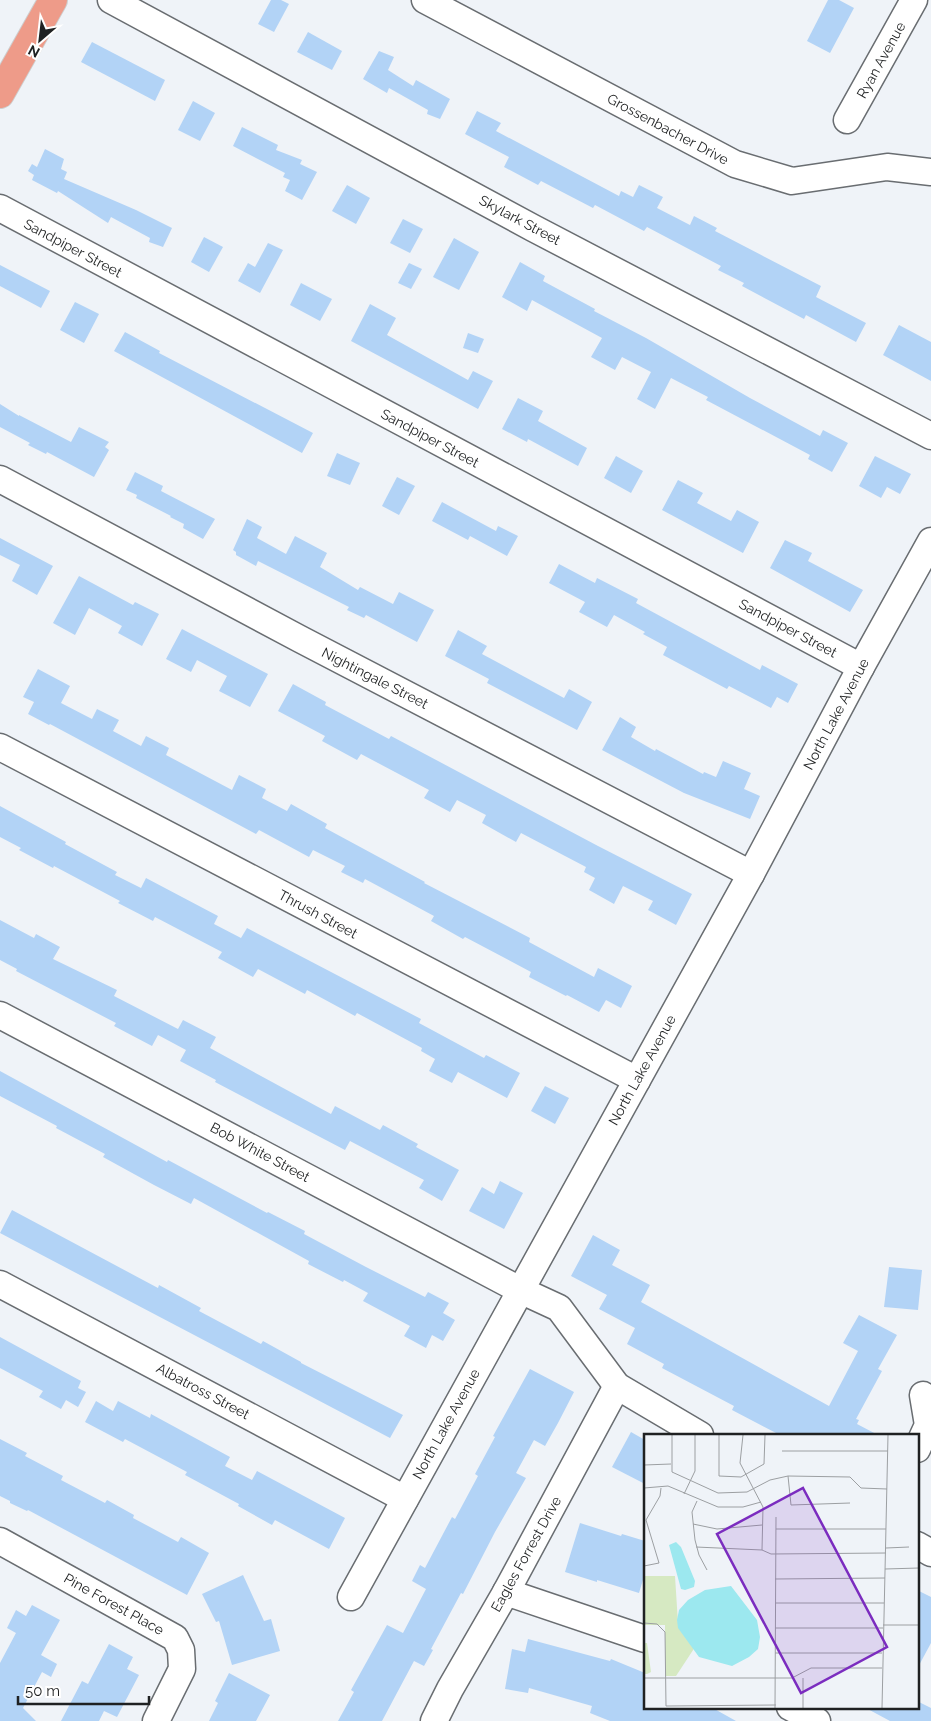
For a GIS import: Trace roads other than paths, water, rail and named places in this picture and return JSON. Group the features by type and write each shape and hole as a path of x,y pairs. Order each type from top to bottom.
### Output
{"main road":[{"path":"0,94 53,0"}],"street":[{"name":"Skylark Street","path":"111,0 533,228 931,436"},
{"name":"Grossenbacher Drive","path":"425,0 735,164 792,181 887,167 931,172"},
{"name":"Ryan Avenue","path":"847,120 914,0"},
{"name":"Sandpiper Street","path":"0,208 862,667"},
{"name":"Nightingale Street","path":"0,479 300,639 751,874"},
{"name":"North Lake Avenue","path":"351,1597 751,874 931,541"},
{"name":"Thrush Street","path":"0,747 637,1080"},
{"name":"Bob White Street","path":"0,1015 520,1290 558,1308 618,1386"},
{"name":"Albatross Street","path":"0,1284 405,1499"},
{"path":"618,1386 698,1434"},
{"name":"Eagles Forrest Drive","path":"434,1721 618,1386"},
{"path":"918,1447 928,1425 923,1395"},
{"name":"Pine Forest Place","path":"0,1542 175,1638 181,1650 182,1669 156,1721"},
{"path":"918,1546 931,1553"},
{"path":"506,1592 644,1639"},
{"path":"792,1708 817,1721"}]}
